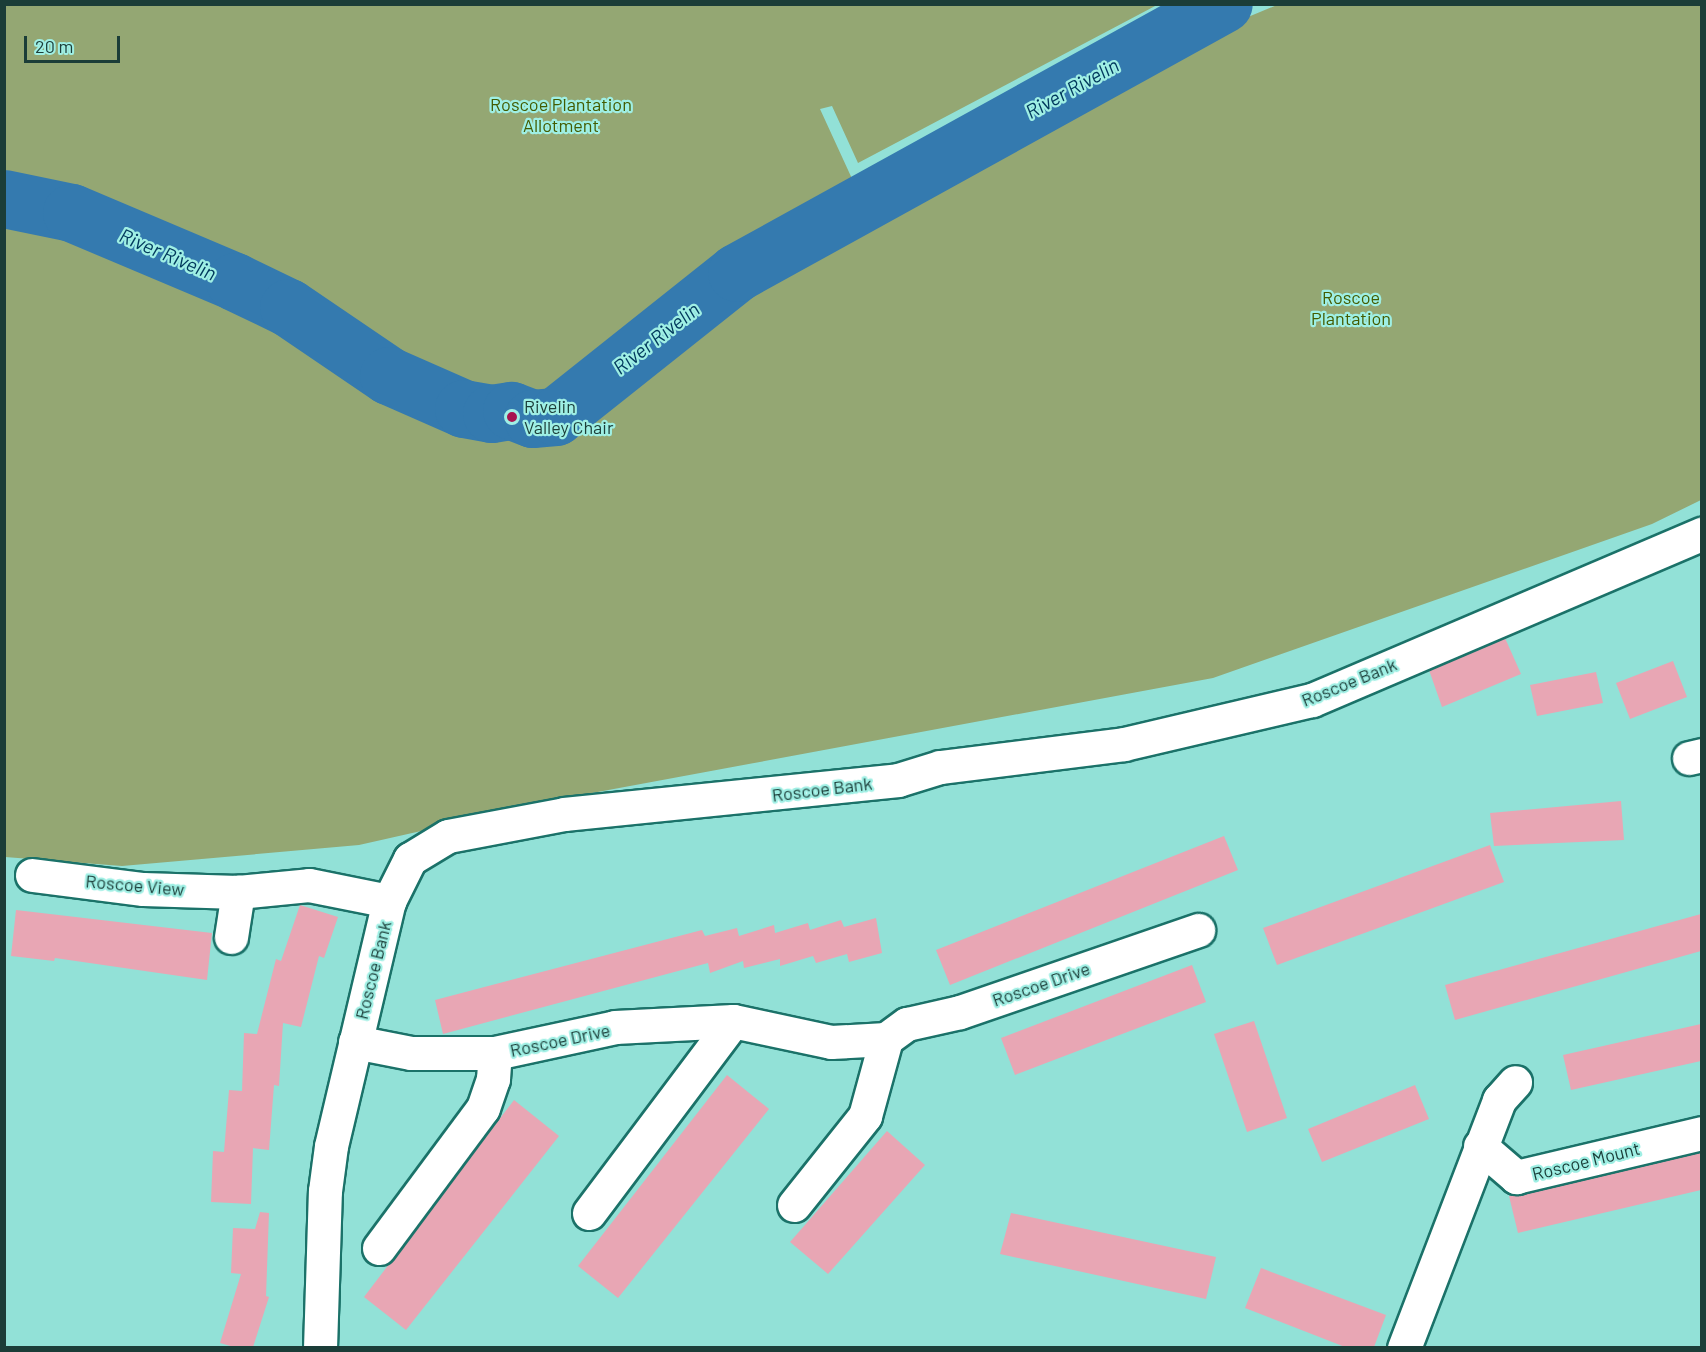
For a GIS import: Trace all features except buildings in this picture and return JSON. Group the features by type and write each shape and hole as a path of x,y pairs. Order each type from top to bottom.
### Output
{"street":[{"name":"Roscoe Bank","path":"320,1347 325,1191 355,1042 389,901 410,859 448,836 564,814 874,783 940,767 1124,744 1312,700 1701,534"},
{"name":"Roscoe View","path":"32,875 143,889 238,891 309,885 389,901"},
{"path":"231,937 238,891"},
{"name":"Roscoe Drive","path":"355,1042 411,1053 495,1053 615,1028 733,1021 831,1042 886,1039 907,1024 960,1012 1198,930"},
{"path":"589,1213 733,1021"},
{"path":"794,1205 865,1116 886,1039"},
{"name":"Roscoe Drive","path":"379,1248 483,1108 493,1079 495,1053"},
{"path":"1404,1347 1499,1100 1515,1082"},
{"name":"Roscoe Mount","path":"1480,1146 1516,1178 1701,1133"}],"green space":[{"name":"Roscoe Plantation Allotment","path":"5,4 1157,5 858,163 832,106 820,109 854,183 723,257 627,343 538,407 484,398 461,399 377,355 291,290 154,223 62,191 5,184"},
{"name":"Roscoe Plantation","path":"1277,5 1701,5 1701,500 1652,524 1213,678 576,796 359,845 122,866 5,857 4,216 64,223 285,321 378,391 476,428 555,432 768,278 1035,139 1248,17"}],"waterway":[{"name":"River Rivelin","path":"4,199 72,213 235,282 289,308 389,376 464,409 492,414 512,411 533,419 556,417 737,273 1224,4"}],"place":[{"name":"Rivelin Valley Chair","path":"512,417"}]}
